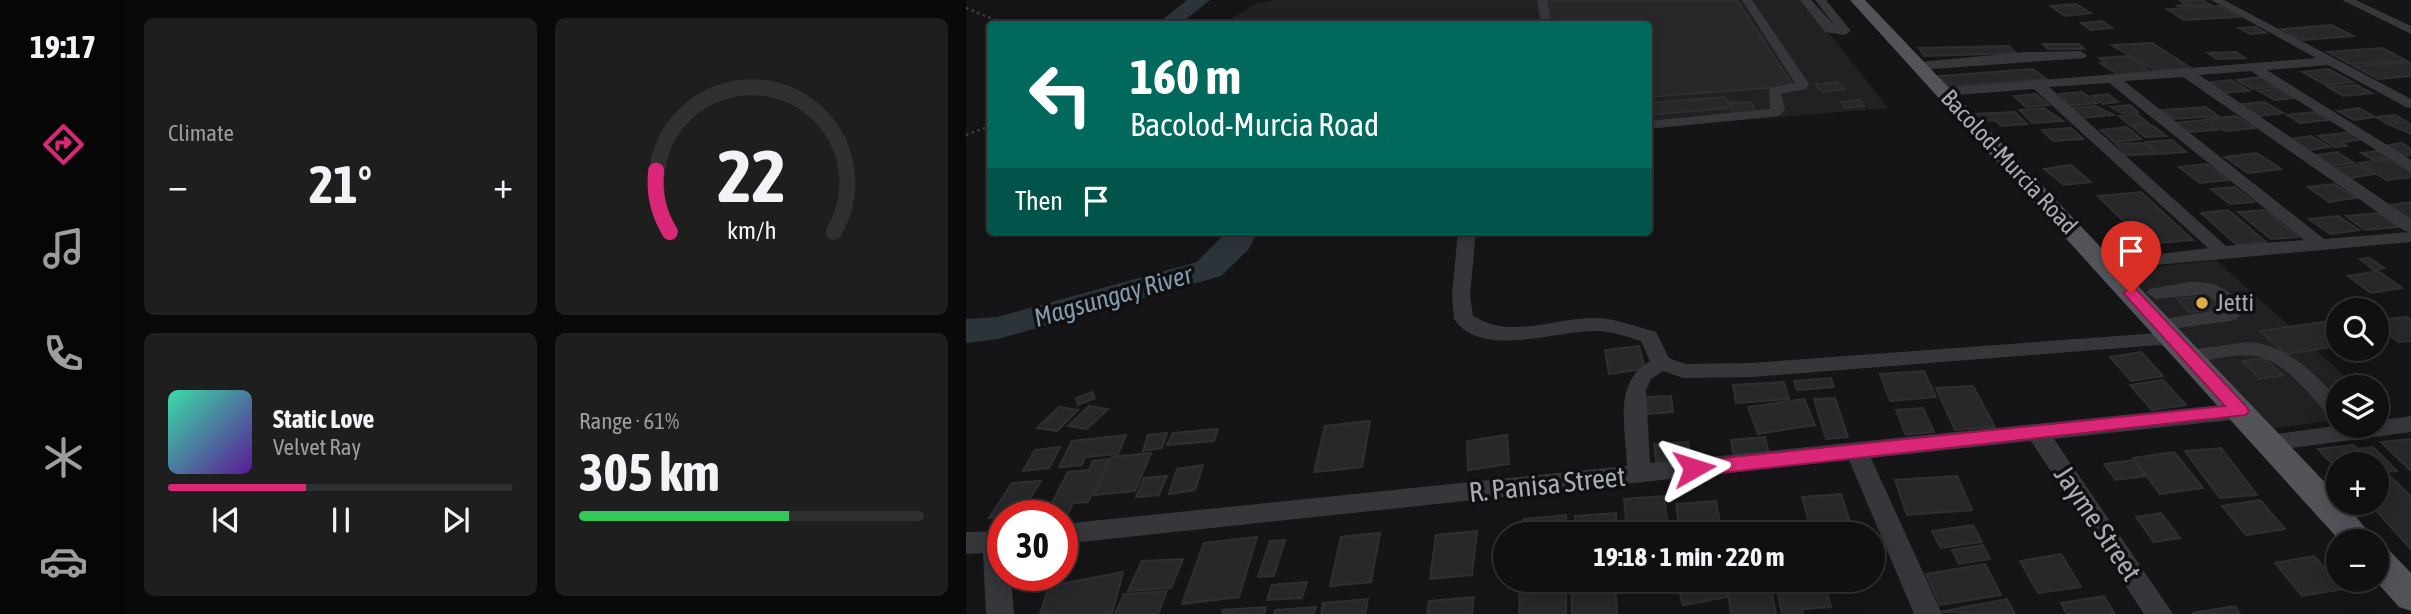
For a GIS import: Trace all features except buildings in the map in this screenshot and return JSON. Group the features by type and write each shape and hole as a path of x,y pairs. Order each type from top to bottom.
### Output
{"main road":[{"name":"Bacolod-Murcia Road","path":"1857,0 2131,293 2171,329 2190,357 2349,529"},
{"path":"2389,573 2411,596"}],"street":[{"path":"1542,0 1546,21"},
{"path":"1652,125 1774,113 1777,109 1774,91 1801,86 1802,83 1747,0"},
{"path":"1805,0 1829,30 1846,30 1820,0"},
{"path":"2216,0 2411,104"},
{"path":"2347,0 2411,30"},
{"path":"1816,13 1830,12"},
{"path":"1919,66 2025,56 2081,55"},
{"path":"1943,92 2188,75 2330,61"},
{"path":"2255,68 2411,167"},
{"path":"2188,75 2411,227"},
{"path":"2113,79 2320,244"},
{"path":"2038,85 2222,252"},
{"path":"1467,235 1461,295 1464,319 1478,331 1500,335 1586,324 1621,327 1648,337 1661,363 1683,371 1752,370 2171,329 2230,315 2234,310 2221,293 2204,286 2156,293 2131,293"},
{"path":"2106,266 2222,252 2411,237"},
{"path":"2156,293 2168,297 2183,311 2185,317 2171,329"},
{"path":"2190,357 2248,349 2271,354 2286,362 2326,400"},
{"path":"1640,474 1635,390 1642,374 1661,363"},
{"name":"R. Panisa Street","path":"1078,532 2240,411"},
{"path":"2389,426 2411,424"},
{"name":"Jayme Street","path":"2037,432 2159,614"},
{"path":"2270,443 2326,433"},
{"path":"1857,452 1927,614"},
{"path":"966,543 987,542"},
{"path":"1000,591 1000,614"}],"path":[{"path":"966,8 998,21"},
{"path":"966,135 987,127"}],"shaded area":[{"path":"1276,0 1803,0 1888,108 1652,128 1652,21 1227,21 1257,3"},
{"path":"2216,260 2344,375 2326,375 2326,421 2272,429 2121,271"}],"waterway":[{"name":"Magsungay River","path":"1171,21 1200,0"},
{"name":"Magsungay River","path":"966,331 998,328 1209,269 1237,243 1241,235"}],"place":[{"name":"Jetti","path":"2202,303"}],"route":[{"path":"1694,468 2240,411 2131,293"}]}
